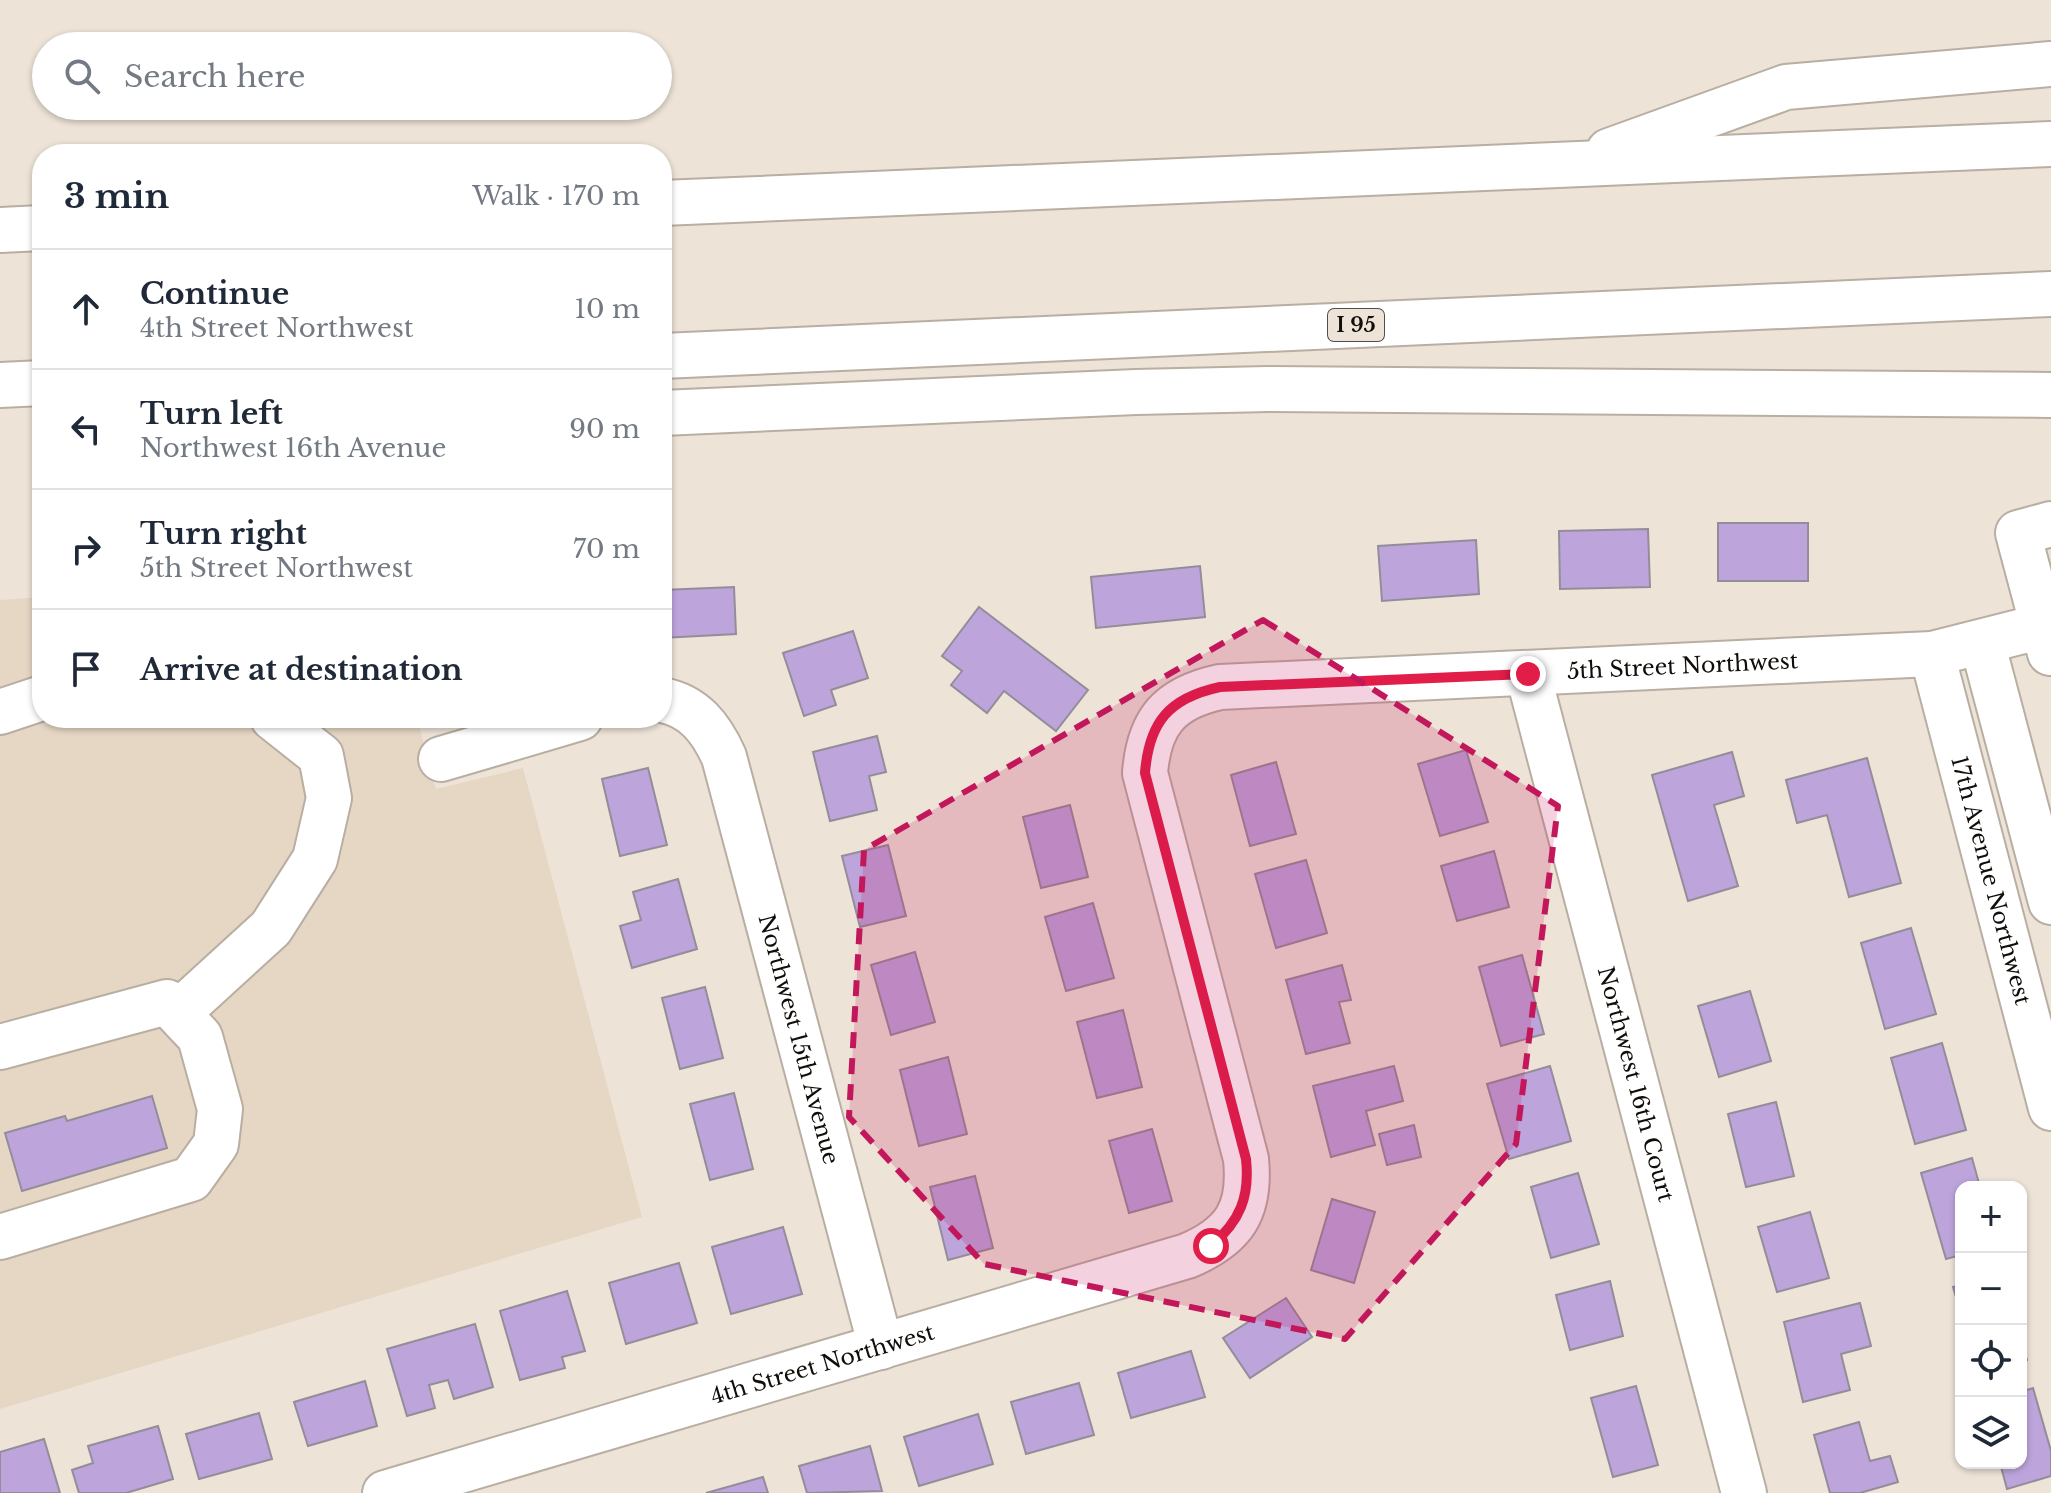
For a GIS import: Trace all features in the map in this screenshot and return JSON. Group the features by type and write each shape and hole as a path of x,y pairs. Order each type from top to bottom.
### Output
{"main road":[{"path":"1565,166 1786,87 2051,64"},
{"path":"672,203 2051,144"},
{"path":"0,230 32,228"},
{"name":"I 95","path":"672,356 2051,294"},
{"path":"0,385 32,383"},
{"path":"672,413 1120,392 1268,389 2051,395"},
{"path":"2047,641 2018,533 2051,524"},
{"name":"5th Street Northwest","path":"1243,1208 1248,1184 1246,1159 1145,773 1147,747 1157,724 1184,699 1220,687 1932,654 1982,642 2047,641"},
{"path":"1982,642 2051,902"},
{"name":"17th Avenue Northwest","path":"1932,654 2051,1108"},
{"name":"Northwest 16th Court","path":"1528,674 1744,1493"},
{"path":"0,712 32,701"},
{"name":"Northwest 15th Avenue","path":"672,704 696,715 713,734 724,757 881,1347"},
{"path":"178,1013 271,928 315,859 329,798 321,756 286,728"},
{"path":"441,759 546,728"},
{"path":"0,1047 167,1002 200,1037 220,1109 216,1144 191,1179 0,1237"},
{"name":"4th Street Northwest","path":"385,1493 1187,1256 1211,1246 1230,1230 1243,1208"}],"highlighted area":[{"path":"1263,620 1558,806 1516,1144 1345,1339 984,1264 849,1117 864,850"}],"shaded area":[{"path":"32,598 32,728 420,728 436,789 523,768 642,1217 0,1409 0,600"}],"building":[{"path":"1718,523 1808,523 1808,581 1718,581"},
{"path":"1648,529 1650,587 1560,589 1559,531"},
{"path":"1476,540 1479,594 1382,601 1378,546"},
{"path":"1200,566 1205,617 1096,628 1091,577"},
{"path":"734,587 736,634 672,637 672,590"},
{"path":"979,607 1088,690 1056,731 1004,691 987,713 951,685 962,671 942,656"},
{"path":"853,631 868,678 831,690 836,705 804,716 783,653"},
{"path":"877,736 886,772 869,776 877,810 830,821 813,752"},
{"path":"1466,750 1488,822 1440,836 1418,764"},
{"path":"1732,752 1744,796 1714,805 1738,886 1688,901 1652,775"},
{"path":"1867,758 1901,883 1849,897 1827,815 1797,823 1786,780"},
{"path":"1276,762 1296,834 1250,846 1231,775"},
{"path":"648,768 667,845 620,856 602,779"},
{"path":"1070,805 1088,877 1041,888 1023,817"},
{"path":"888,845 906,916 860,927 842,856"},
{"path":"1494,851 1509,907 1457,921 1441,866"},
{"path":"1306,860 1327,933 1276,948 1255,874"},
{"path":"678,879 697,949 632,968 620,926 641,920 633,892"},
{"path":"1093,903 1114,978 1066,991 1045,917"},
{"path":"1911,928 1936,1014 1885,1029 1861,943"},
{"path":"915,952 935,1022 891,1035 871,965"},
{"path":"1522,955 1544,1034 1501,1046 1479,967"},
{"path":"1342,965 1351,1000 1339,1002 1350,1043 1306,1054 1286,980"},
{"path":"705,987 723,1058 680,1069 662,998"},
{"path":"1750,991 1771,1061 1719,1077 1698,1006"},
{"path":"1123,1010 1142,1087 1097,1098 1077,1022"},
{"path":"1942,1043 1966,1130 1915,1144 1891,1058"},
{"path":"948,1057 967,1134 919,1146 900,1070"},
{"path":"1394,1066 1403,1101 1366,1111 1375,1145 1331,1157 1313,1086"},
{"path":"1550,1066 1571,1141 1509,1159 1487,1084"},
{"path":"734,1093 753,1169 710,1180 690,1104"},
{"path":"152,1096 167,1148 22,1191 5,1133 65,1116 67,1121"},
{"path":"1776,1102 1794,1176 1746,1187 1728,1114"},
{"path":"1414,1125 1421,1157 1387,1165 1379,1134"},
{"path":"1152,1129 1172,1201 1129,1213 1109,1141"},
{"path":"1972,1158 1978,1181 1955,1181 1955,1257 1946,1259 1921,1173"},
{"path":"1578,1173 1599,1244 1551,1258 1531,1187"},
{"path":"975,1176 993,1248 948,1260 930,1187"},
{"path":"1332,1199 1375,1212 1354,1283 1311,1270"},
{"path":"1810,1212 1829,1278 1777,1292 1758,1227"},
{"path":"783,1227 802,1294 731,1314 712,1247"},
{"path":"679,1263 697,1323 626,1344 609,1283"},
{"path":"1610,1281 1623,1336 1570,1350 1556,1295"},
{"path":"567,1291 585,1351 562,1357 565,1368 520,1380 500,1311"},
{"path":"1286,1298 1312,1337 1250,1378 1223,1338"},
{"path":"1860,1303 1871,1346 1841,1354 1850,1390 1803,1402 1784,1322"},
{"path":"475,1324 493,1387 454,1399 448,1380 429,1385 435,1408 407,1416 387,1349"},
{"path":"1191,1351 1205,1397 1131,1418 1118,1373"},
{"path":"365,1381 377,1426 308,1446 294,1402"},
{"path":"1079,1383 1094,1435 1026,1454 1011,1402"},
{"path":"1636,1386 1658,1465 1613,1477 1591,1398"},
{"path":"2033,1388 2051,1451 2051,1476 2007,1489 2002,1469 2027,1469 2027,1390"},
{"path":"259,1413 272,1459 199,1479 186,1434"},
{"path":"978,1414 993,1464 919,1486 904,1437"},
{"path":"1859,1422 1870,1461 1890,1456 1898,1482 1860,1493 1830,1493 1814,1435"},
{"path":"158,1426 173,1479 126,1493 79,1493 72,1470 93,1463 88,1446"},
{"path":"44,1439 60,1493 0,1493 0,1452"},
{"path":"870,1446 882,1491 807,1493 799,1466"},
{"path":"763,1477 768,1493 706,1493"}],"route":[{"path":"1211,1246 1230,1230 1243,1208 1248,1184 1246,1159 1145,773 1147,747 1157,724 1173,705 1195,692 1220,687 1528,674"}]}
